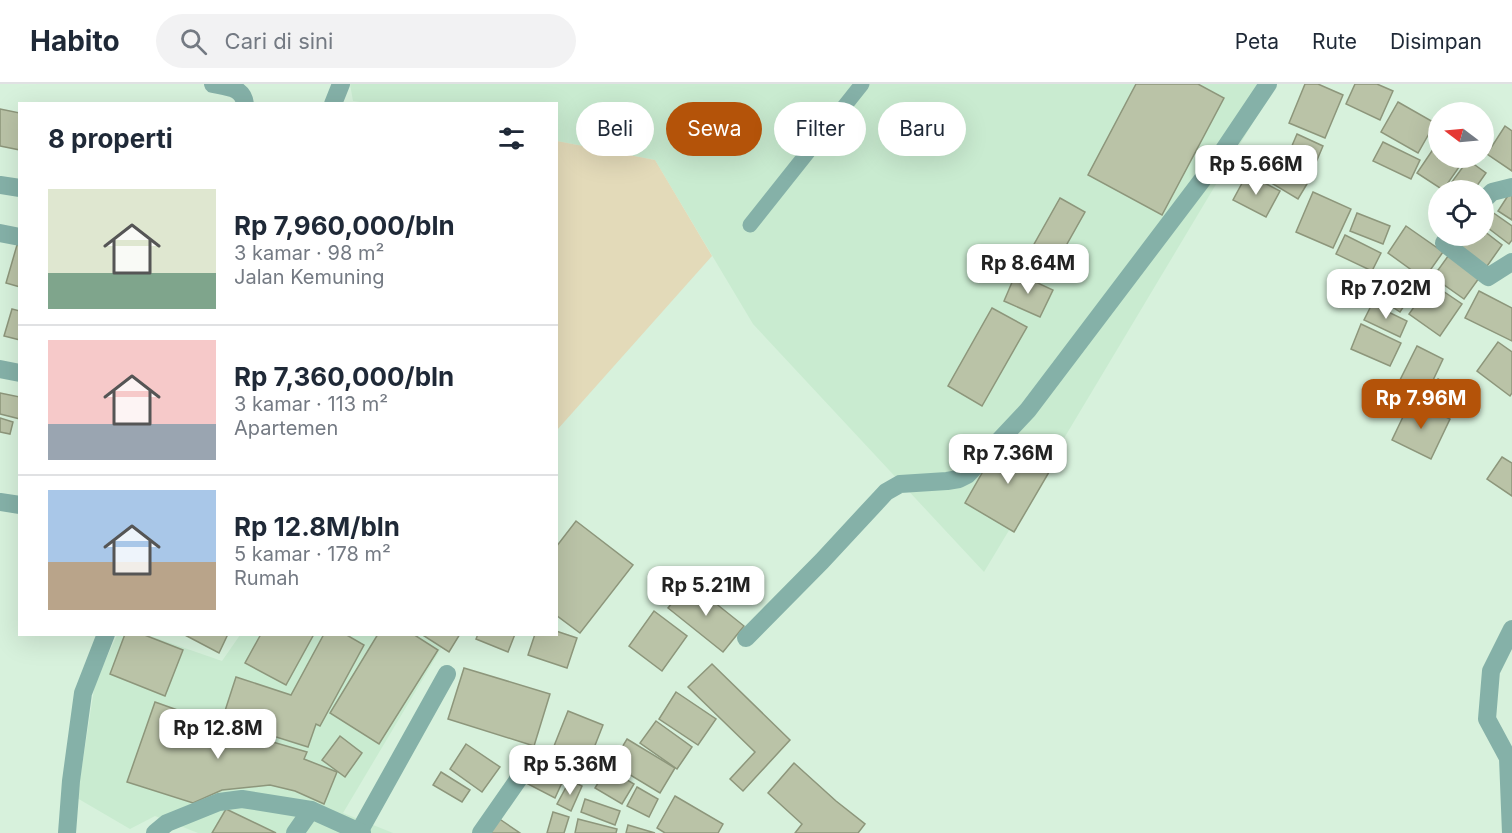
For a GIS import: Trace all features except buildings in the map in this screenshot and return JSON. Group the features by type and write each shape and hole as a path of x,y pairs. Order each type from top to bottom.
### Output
{"street":[{"path":"213,84 240,92 244,96 245,102"},
{"path":"334,102 340,84"},
{"path":"746,638 886,492 900,484 959,479 975,467 1028,410 1215,163 1268,84"},
{"path":"0,185 18,188"},
{"path":"1494,192 1512,187"},
{"path":"0,233 18,237"},
{"path":"1448,246 1488,278 1512,262"},
{"path":"0,369 18,373"},
{"path":"0,502 18,505"},
{"path":"1511,833 1508,758 1486,719 1491,671 1512,629"},
{"path":"67,833 82,693 104,636"},
{"path":"155,833 167,823 219,802 242,799 311,810 361,832 447,674"},
{"path":"481,833 531,761"},
{"path":"296,833 311,810"}],"lane":[{"path":"750,225 862,84"}],"shaded area":[{"path":"350,84 1276,84 984,572 753,324 655,160 634,156 654,156 654,102 576,102 576,145 558,141 558,102 353,101"},
{"path":"558,141 576,145 576,156 634,156 655,160 712,256 558,429"},
{"path":"117,636 150,636 222,661 239,636 448,636 343,813 393,833 198,833 155,816 130,829 77,798 95,683"}]}
